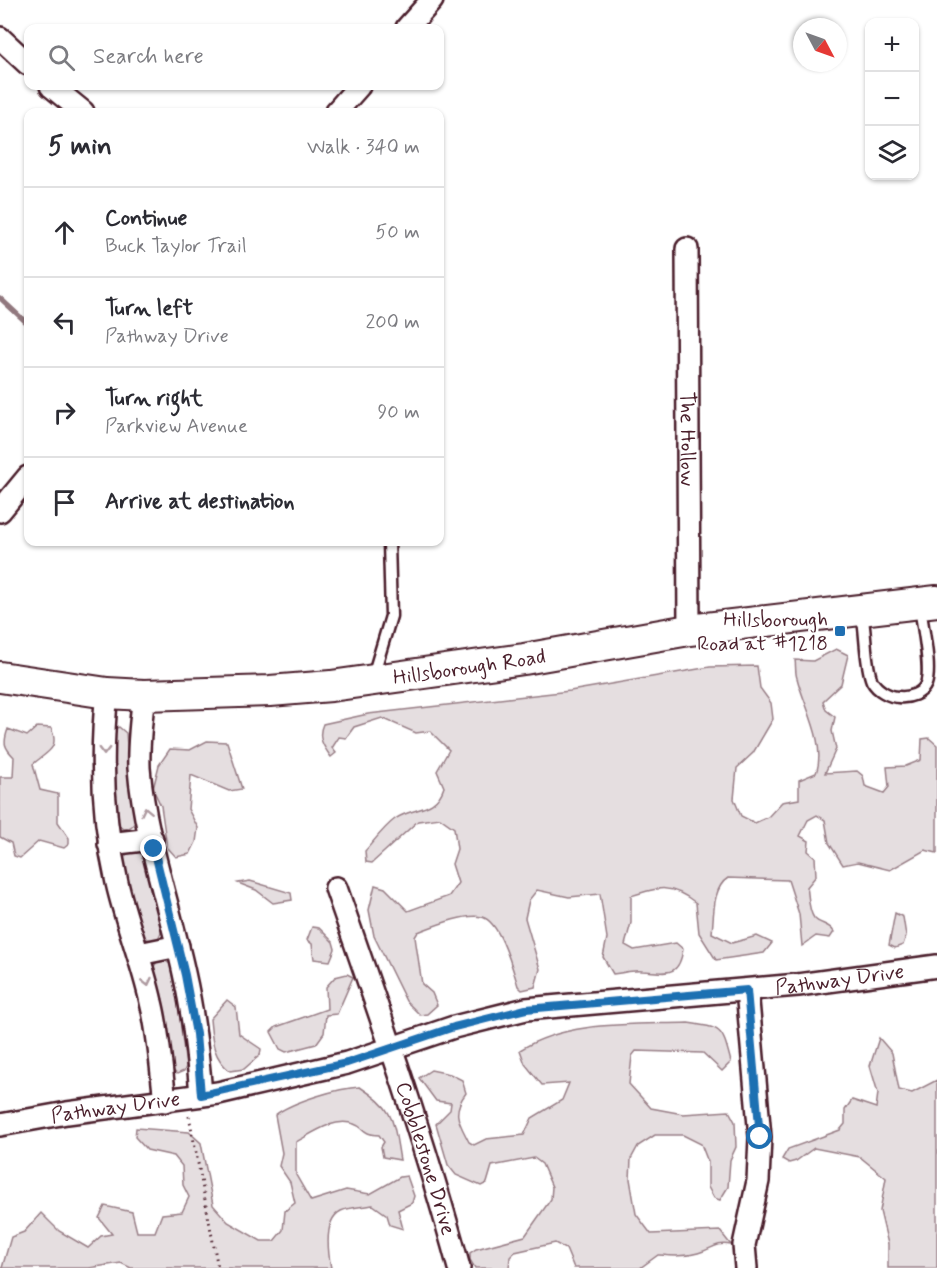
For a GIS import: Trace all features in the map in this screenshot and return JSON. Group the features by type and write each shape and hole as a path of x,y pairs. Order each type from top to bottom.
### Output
{"main road":[{"name":"Hillsborough Road","path":"0,677 107,693 144,695 270,692 524,659 689,630 928,602"}],"street":[{"path":"411,24 432,0"},
{"path":"0,38 24,60"},
{"path":"56,90 78,108"},
{"path":"340,108 355,90"},
{"name":"The Hollow","path":"687,249 689,630"},
{"path":"0,511 24,482"},
{"path":"107,693 104,762 109,844 117,885 157,1029 165,1101"},
{"path":"144,695 140,726 139,767 152,839 178,946 196,1034 201,1095"},
{"path":"109,844 152,839"},
{"name":"Cobblestone Drive","path":"336,888 392,1048 459,1268"},
{"path":"138,954 178,946"},
{"name":"Pathway Drive","path":"0,1125 67,1113 201,1095 347,1063 454,1027 526,1009 798,985 937,966"},
{"path":"747,990 760,1137 758,1181 744,1245 747,1268"}],"lane":[{"path":"372,679 391,616 389,546"},
{"path":"861,610 873,683 894,697 905,698 919,693 925,686 928,672 928,602"}],"path":[{"path":"189,1116 219,1268"}],"shaded area":[{"path":"836,649 848,655 841,684 823,701 826,710 835,717 832,731 836,749 825,773 857,771 863,776 865,786 884,793 889,787 887,767 906,766 921,760 922,739 929,738 937,745 937,853 925,850 890,870 858,862 843,865 829,843 825,820 817,815 808,820 800,836 809,841 808,851 815,857 816,876 807,887 811,911 816,920 832,929 834,932 830,938 816,936 802,946 799,914 788,880 728,878 716,895 712,933 732,943 757,936 772,943 764,953 716,960 699,933 696,903 679,892 665,889 649,890 631,896 631,923 625,945 634,950 676,943 683,949 681,959 670,972 635,971 613,974 603,957 607,938 600,894 569,897 537,890 529,900 525,918 540,969 535,987 522,990 518,986 505,947 495,927 489,920 475,916 450,921 418,932 415,937 422,984 432,993 437,1005 427,1014 420,1015 406,1001 374,936 369,910 375,885 385,888 408,911 449,896 458,883 452,864 457,849 454,828 440,818 418,821 372,863 366,862 365,851 395,819 429,806 440,796 444,787 437,771 449,750 430,731 416,733 382,718 354,727 346,738 339,737 332,748 336,753 331,757 322,741 323,724 368,714 570,691 710,667 757,666 760,688 771,703 773,719 753,753 737,768 734,799 741,816 755,823 768,817 782,802 799,799 799,780 816,773 819,762 817,738 796,676 795,660 813,661"},
{"path":"37,727 51,728 54,741 51,749 33,764 40,790 58,794 58,822 69,838 69,844 64,848 39,841 20,858 14,856 11,843 0,837 0,777 13,777 14,757 5,744 5,738 8,729 27,736"},
{"path":"119,727 126,733 130,784 136,819 132,826 123,829 116,823 113,771 114,729"},
{"path":"207,741 227,742 242,789 229,791 191,775 188,809 198,828 196,842 190,854 176,857 167,847 161,806 153,789 159,765 170,749 190,750"},
{"path":"141,851 162,930 158,939 154,940 144,937 141,932 134,914 122,864 128,853"},
{"path":"250,881 291,893 292,900 273,903 256,890 238,883"},
{"path":"895,913 903,917 906,936 903,945 895,948 889,945"},
{"path":"312,927 319,928 333,942 335,949 330,961 314,959 312,944 307,940"},
{"path":"158,960 164,960 170,964 178,1004 186,1067 184,1071 177,1074 171,1069 153,968"},
{"path":"347,974 353,977 337,1014 326,1015 324,1033 316,1044 286,1052 280,1049 271,1032 276,1027 327,1009 326,987 335,977"},
{"path":"227,1000 236,1007 239,1034 261,1049 260,1055 244,1069 230,1071 216,1054 210,1019"},
{"path":"688,1023 708,1026 719,1032 723,1036 731,1062 722,1071 703,1053 636,1051 632,1056 629,1084 651,1108 683,1114 729,1111 735,1122 736,1147 730,1160 728,1187 720,1200 714,1198 708,1187 708,1162 701,1144 683,1135 655,1135 638,1146 631,1159 630,1179 636,1214 651,1234 720,1231 731,1245 717,1245 688,1255 658,1255 640,1268 574,1268 566,1249 555,1243 515,1252 510,1257 509,1268 475,1268 470,1260 470,1253 476,1249 525,1236 551,1199 552,1187 542,1164 534,1158 492,1166 487,1183 481,1186 456,1175 448,1165 436,1124 450,1110 451,1103 436,1101 419,1078 431,1070 450,1074 462,1080 466,1093 459,1106 458,1117 469,1142 474,1145 486,1139 524,1135 532,1118 562,1100 569,1083 542,1085 525,1064 520,1050 559,1033 580,1029 601,1026"},
{"path":"879,1038 892,1053 899,1090 912,1093 937,1080 937,1268 888,1268 888,1244 880,1211 886,1178 860,1157 814,1148 796,1161 789,1163 782,1159 788,1149 840,1130 845,1124 845,1110 852,1100 876,1108 878,1093 870,1066"},
{"path":"360,1087 372,1095 391,1117 400,1160 383,1157 381,1147 384,1142 379,1135 366,1132 346,1122 331,1124 296,1142 296,1175 311,1201 346,1190 370,1194 400,1177 407,1176 414,1196 412,1203 398,1210 403,1229 390,1225 387,1215 373,1205 352,1208 335,1215 331,1221 328,1237 331,1268 131,1268 121,1263 89,1268 2,1268 11,1237 24,1232 41,1213 59,1231 88,1248 101,1236 112,1234 99,1218 105,1206 132,1212 137,1232 155,1232 162,1214 182,1212 189,1197 183,1185 182,1166 174,1156 147,1150 135,1137 136,1128 189,1132 201,1143 213,1205 228,1222 261,1241 274,1241 283,1230 285,1211 295,1203 290,1182 279,1166 282,1153 275,1115 292,1105 316,1097"}],"waterway":[{"path":"0,298 24,320"}],"place":[{"name":"Hillsborough Road at #1218","path":"840,631"}],"route":[{"path":"154,849 185,975 196,1034 201,1095 347,1063 454,1027 526,1009 747,990 760,1137"}]}
